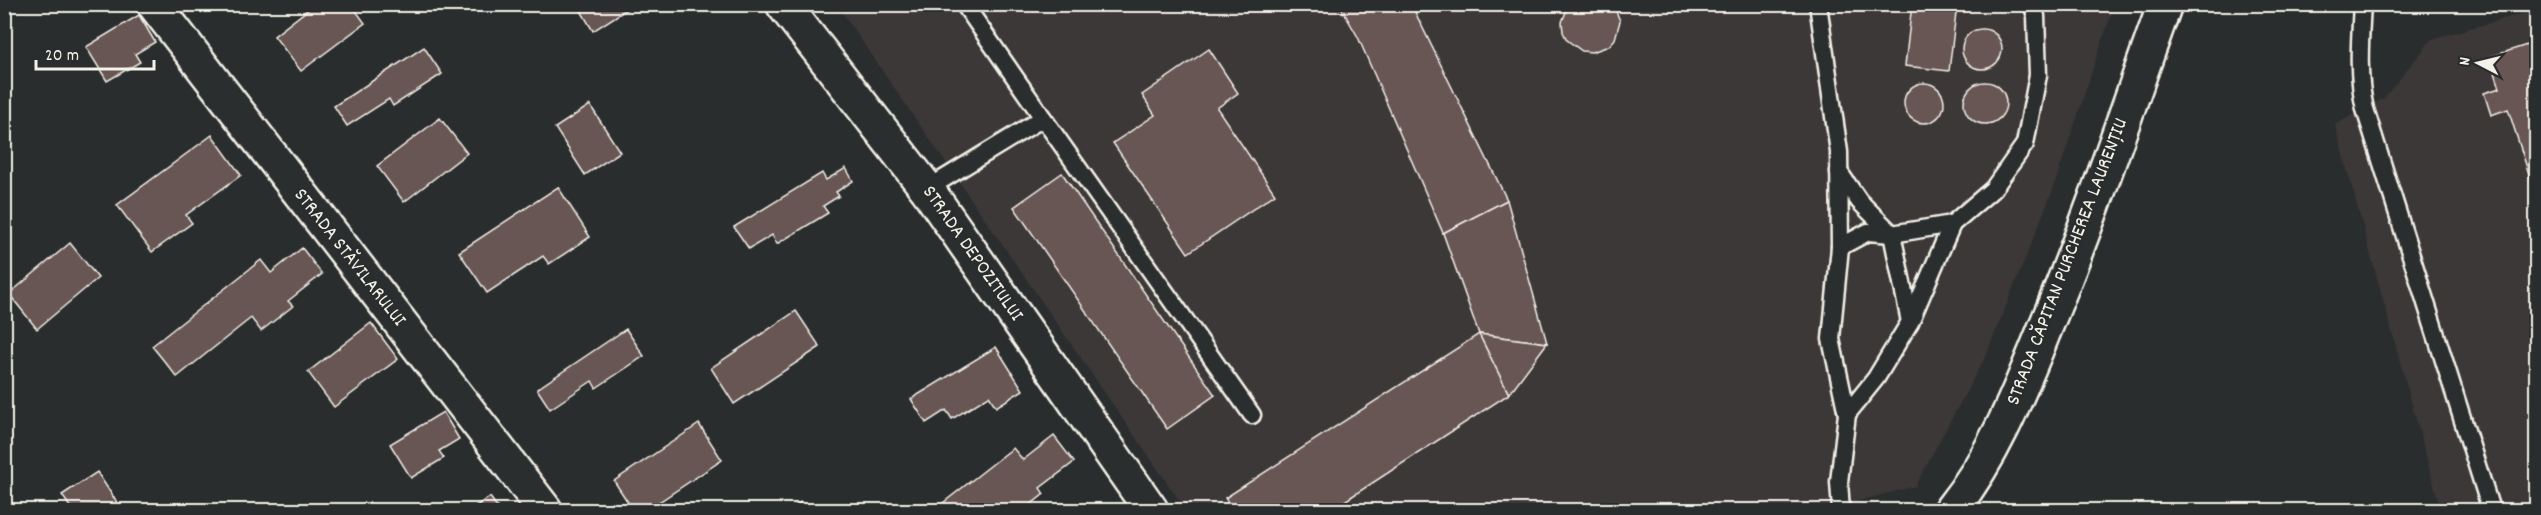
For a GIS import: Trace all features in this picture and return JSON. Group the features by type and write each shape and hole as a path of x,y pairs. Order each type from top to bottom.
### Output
{"street":[{"name":"STRADA STĂVILARULUI","path":"154,4 545,510"},
{"name":"STRADA DEPOZITULUI","path":"783,4 927,189 1151,510"},
{"name":"STRADA CĂPITAN PURCHEREA LAURENȚIU","path":"1951,510 1992,450 2016,399 2073,261 2165,4"}],"lane":[{"path":"964,4 1252,415"},
{"path":"1818,4 1839,152 1840,247 1831,339 1847,414 1839,482 1841,510"},
{"path":"1847,414 1876,378 1910,322 1952,224 1993,189 2025,144 2038,75 2036,16 2032,4"},
{"path":"2362,4 2358,59 2364,109 2491,510"},
{"path":"927,189 1043,118"},
{"path":"1839,172 1859,201 1892,234 1910,322"},
{"path":"1840,247 1868,232 1892,234 1952,224"}],"shaded area":[{"path":"837,5 2114,5 2052,192 1986,355 1915,486 1824,510 1186,510"},
{"path":"2536,10 2536,510 2441,510 2335,125 2384,98 2432,39"}],"building":[{"path":"315,4 351,4 365,23 301,71 274,36"},
{"path":"577,4 635,4 593,31"},
{"path":"1339,4 1411,4 1507,200 1443,233 1358,37"},
{"path":"1569,4 1613,4 1620,21 1615,39 1609,46 1592,52 1582,51 1567,40 1562,22"},
{"path":"1912,4 1957,4 1949,71 1905,66"},
{"path":"139,15 155,42 135,54 140,62 107,81 86,47"},
{"path":"1982,29 1990,30 1996,35 2001,41 2001,57 1996,63 1990,68 1982,69 1974,68 1968,63 1963,57 1962,49 1963,41 1968,35 1974,30"},
{"path":"2536,42 2536,196 2508,109 2491,115 2484,93 2500,88 2490,57"},
{"path":"424,47 442,74 393,106 389,99 347,126 334,106"},
{"path":"1209,49 1238,93 1217,108 1275,194 1188,253 1113,143 1155,115 1142,95"},
{"path":"1985,82 2000,88 2006,103 2000,118 1985,124 1970,118 1964,103 1970,88"},
{"path":"1924,83 1932,84 1938,89 1943,95 1943,111 1938,117 1932,122 1924,123 1916,122 1910,117 1905,111 1904,103 1905,95 1910,89 1916,84"},
{"path":"590,105 620,152 585,175 555,128"},
{"path":"440,118 467,153 404,202 377,166"},
{"path":"212,135 241,175 186,215 192,223 152,252 117,205"},
{"path":"846,168 853,181 836,192 839,196 823,206 828,213 777,244 772,235 749,249 734,227 822,173 826,180"},
{"path":"1062,173 1215,395 1167,429 1014,207"},
{"path":"558,187 590,237 549,264 543,256 487,293 459,252"},
{"path":"1507,200 1547,343 1479,334 1443,233"},
{"path":"70,243 98,278 37,329 9,294"},
{"path":"302,248 322,274 288,301 293,306 261,331 251,318 177,377 152,346 261,260 271,273"},
{"path":"796,311 820,347 734,404 711,368"},
{"path":"371,323 398,359 334,407 308,372"},
{"path":"626,329 644,356 596,388 592,381 550,409 537,389"},
{"path":"1479,334 1509,394 1331,510 1233,510 1225,498"},
{"path":"1479,334 1547,343 1509,394"},
{"path":"996,347 1023,390 996,407 989,396 952,419 946,410 926,423 911,399"},
{"path":"443,412 459,439 439,451 444,458 411,478 390,444"},
{"path":"699,424 722,460 647,510 633,510 614,481"},
{"path":"1054,436 1074,462 1040,488 1044,494 1024,510 1006,510 1002,506 997,510 934,510 1013,448 1023,460"},
{"path":"97,472 122,510 72,510 62,495"},
{"path":"490,497 499,510 469,510"},
{"path":"801,502 806,510 788,510"}]}
